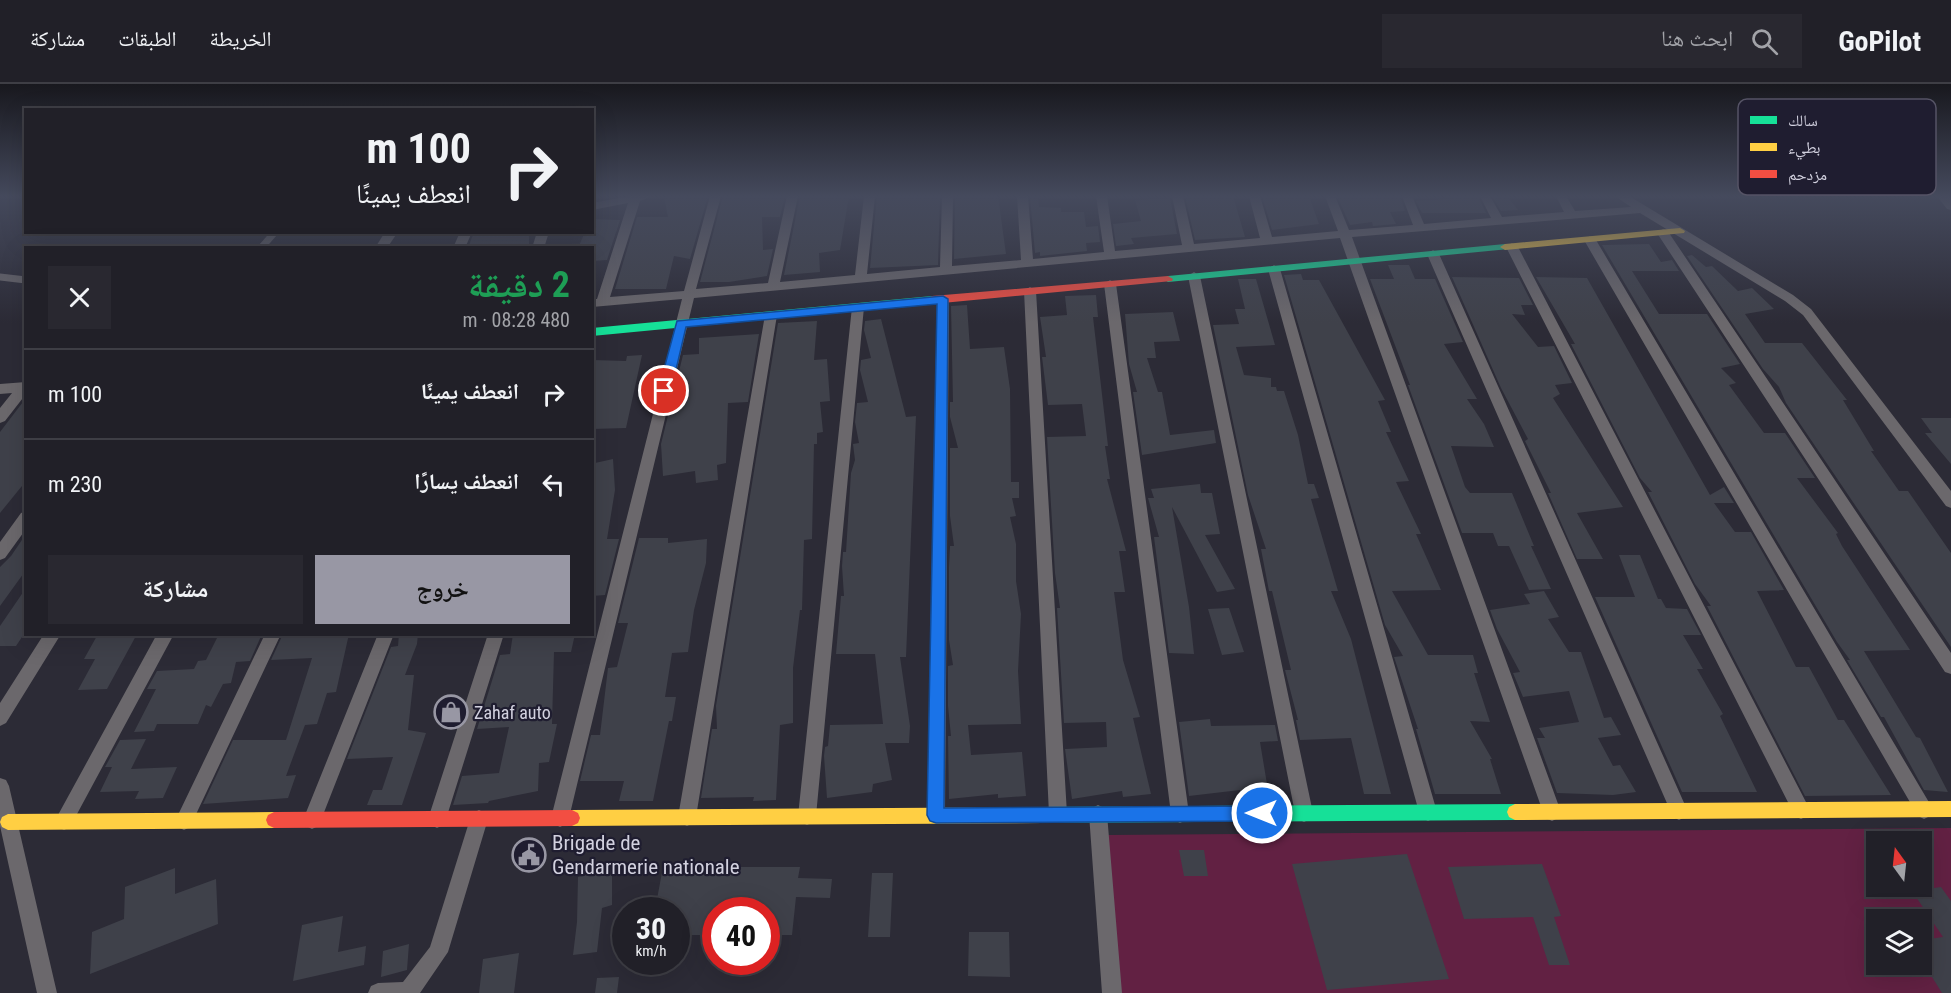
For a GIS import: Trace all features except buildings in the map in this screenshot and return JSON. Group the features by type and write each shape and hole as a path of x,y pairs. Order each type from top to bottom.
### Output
{"street":[{"path":"624,238 597,302 1295,238"},
{"path":"560,818 704,238"},
{"path":"773,286 783,238"},
{"path":"861,278 865,238"},
{"path":"946,238 946,270"},
{"path":"1025,238 1027,263"},
{"path":"1107,238 1110,255"},
{"path":"1187,238 1189,248"},
{"path":"1345,238 1552,812"},
{"path":"594,332 1606,238"},
{"path":"1667,238 1951,667"},
{"path":"1692,238 1789,298 1807,312 1951,502"},
{"path":"1590,240 1924,810"},
{"path":"1512,247 1801,810"},
{"path":"1433,254 1679,811"},
{"path":"1274,269 1428,812"},
{"path":"1194,276 1304,813"},
{"path":"1110,284 1180,814"},
{"path":"1030,291 1058,814"},
{"path":"936,815 943,299"},
{"path":"807,816 858,307"},
{"path":"687,817 771,315"},
{"path":"0,389 24,387"},
{"path":"0,418 24,388"},
{"path":"0,554 24,520"},
{"path":"0,718 52,636"},
{"path":"64,821 165,636"},
{"path":"184,821 272,636"},
{"path":"312,820 385,636"},
{"path":"437,819 495,636"},
{"path":"0,786 47,993"},
{"path":"8,822 1951,809"},
{"path":"1098,814 1112,993"},
{"path":"378,993 408,993 438,952 479,819"}],"lane":[{"path":"0,277 24,280"}],"shaded area":[{"path":"1951,828 1951,993 1119,993 1108,835"}],"traffic: fast":[{"path":"1168,279 1505,247"},
{"path":"594,332 932,300"},
{"path":"1042,815 1515,812"}],"traffic: slow":[{"path":"1505,247 1599,238"},
{"path":"1515,812 1951,809"},
{"path":"572,818 1042,815"},
{"path":"8,822 274,820"}],"traffic: jam":[{"path":"932,300 1168,279"},
{"path":"274,820 572,818"}],"place":[{"name":"Zahaf auto","path":"451,712"},
{"name":"Brigade de Gendarmerie nationale","path":"529,855"}],"route":[{"path":"664,391 681,324 943,299 936,815 1262,813"}]}
